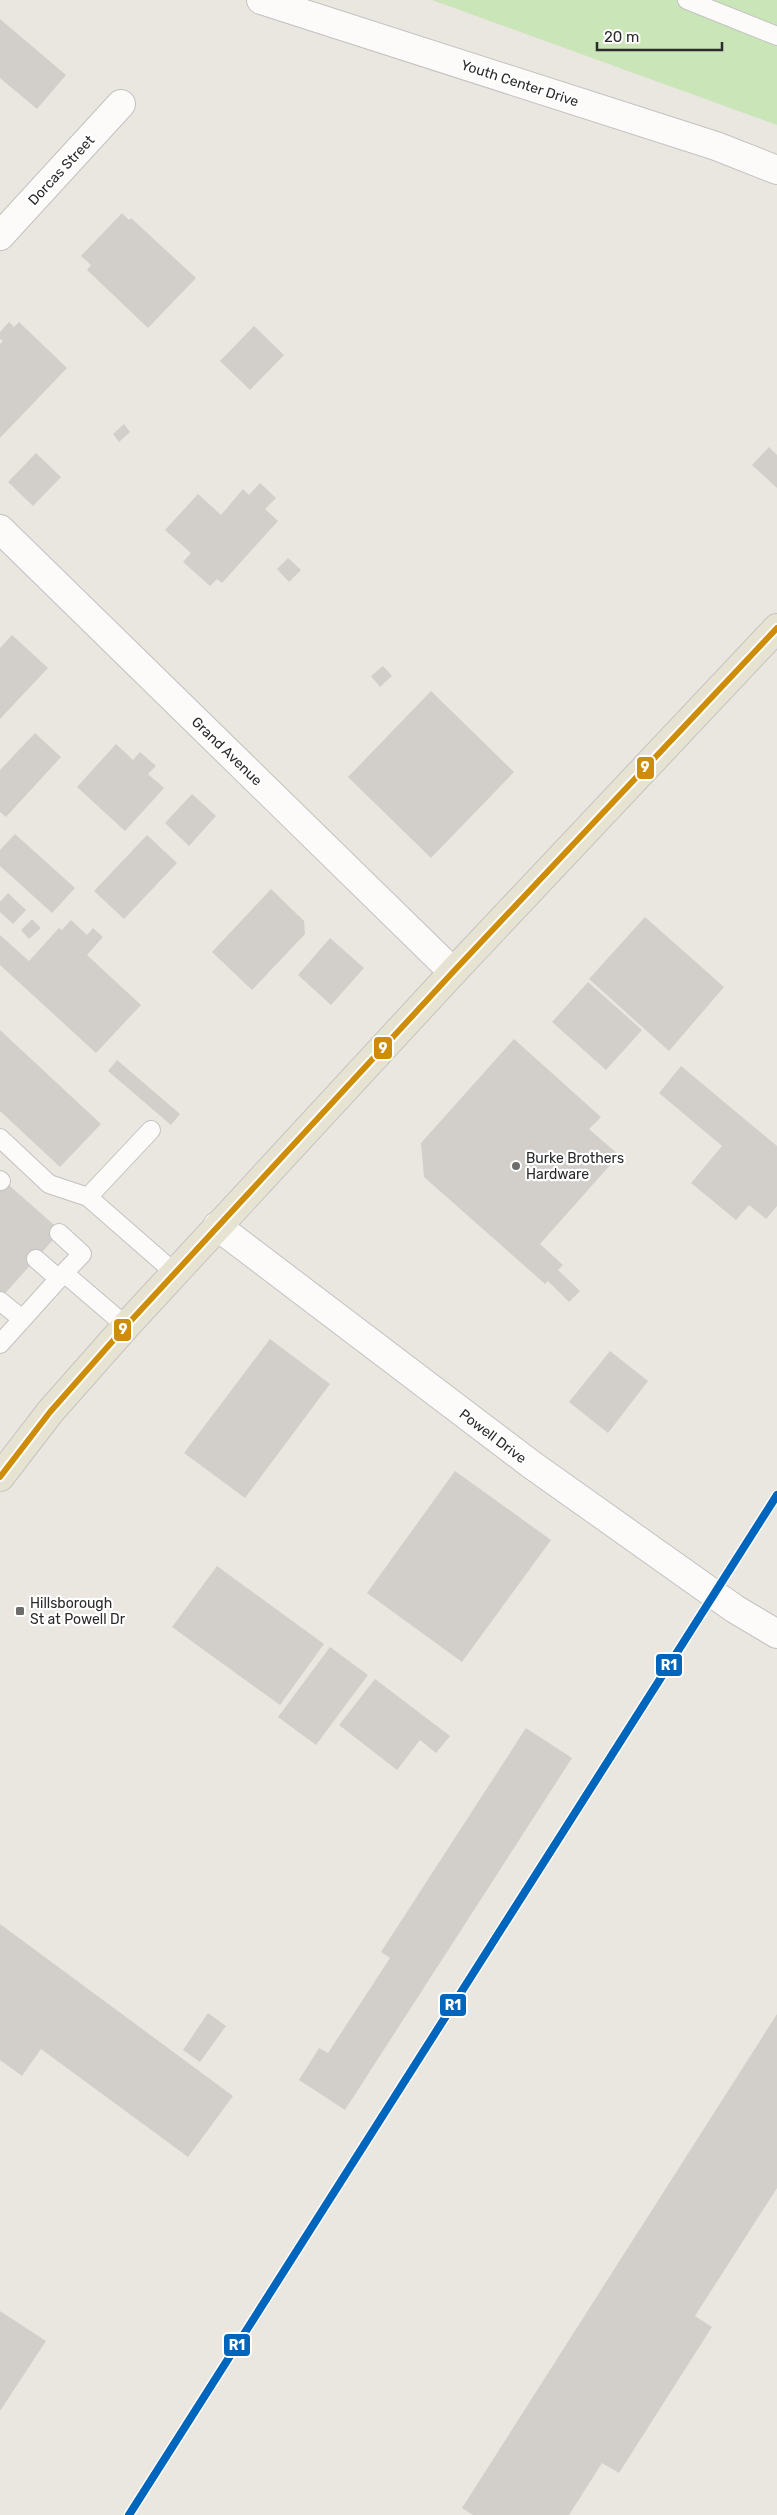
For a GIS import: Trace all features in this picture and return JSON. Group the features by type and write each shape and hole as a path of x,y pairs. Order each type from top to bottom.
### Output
{"main road":[{"path":"1,1474 50,1412 217,1226 777,628"}],"street":[{"name":"Youth Center Drive","path":"262,0 716,146 777,170"},
{"name":"Dorcas Street","path":"0,236 121,104"},
{"name":"Grand Avenue","path":"0,529 453,972"},
{"name":"Powell Drive","path":"217,1226 532,1465 736,1609 777,1634"}],"lane":[{"path":"687,0 777,36"},
{"path":"88,1196 151,1130"},
{"path":"0,1138 49,1184 88,1196 175,1273"},
{"path":"0,1344 82,1254 59,1233"},
{"path":"36,1259 62,1276 126,1326"},
{"path":"0,1301 22,1319"}],"green space":[{"path":"432,0 777,0 777,125"}],"building":[{"path":"0,19 66,75 37,109 0,78"},
{"path":"122,213 129,220 131,218 196,278 148,328 87,270 91,265 81,256"},
{"path":"9,322 14,327 19,322 67,368 0,438 0,344 3,341 0,339 0,332"},
{"path":"254,326 284,355 250,390 220,361"},
{"path":"124,424 130,432 119,442 113,434"},
{"path":"769,447 777,455 777,488 752,465"},
{"path":"36,453 61,477 33,506 8,482"},
{"path":"260,483 276,498 265,509 278,521 222,583 217,579 210,586 183,562 191,553 165,530 198,494 221,515 243,489 249,495"},
{"path":"288,558 301,570 289,582 277,569"},
{"path":"12,635 48,668 0,719 0,648"},
{"path":"383,666 392,676 380,687 371,676"},
{"path":"431,691 514,772 431,858 348,777"},
{"path":"35,733 61,757 6,817 0,812 0,770"},
{"path":"116,744 133,760 140,752 156,766 148,774 164,788 125,831 77,787"},
{"path":"192,794 216,816 189,846 165,823"},
{"path":"15,834 75,888 52,913 0,866 0,850"},
{"path":"147,835 177,863 124,919 94,891"},
{"path":"271,889 304,921 305,934 252,990 212,952"},
{"path":"8,893 26,910 13,924 0,912 0,902"},
{"path":"645,917 724,987 669,1051 589,979"},
{"path":"32,919 41,928 29,939 21,930"},
{"path":"71,920 87,935 93,928 103,937 87,955 141,1005 96,1053 0,965 0,935 29,961 59,928 62,930"},
{"path":"330,938 364,968 331,1005 298,975"},
{"path":"588,982 642,1030 606,1070 552,1022"},
{"path":"0,1030 101,1124 60,1167 0,1111"},
{"name":"Burke Brothers Hardware","path":"514,1039 601,1117 589,1129 619,1155 540,1244 563,1265 558,1270 580,1291 569,1302 548,1281 545,1284 424,1177 421,1143"},
{"path":"117,1060 180,1114 171,1125 108,1071"},
{"path":"681,1066 777,1146 777,1206 766,1219 749,1205 736,1220 691,1183 722,1146 659,1093"},
{"path":"2,1179 61,1231 0,1299 0,1182"},
{"path":"270,1339 330,1384 245,1498 184,1453"},
{"path":"610,1351 648,1381 608,1433 569,1402"},
{"path":"455,1471 551,1540 462,1662 367,1593"},
{"path":"217,1566 324,1644 280,1705 172,1627"},
{"path":"330,1647 368,1675 316,1745 278,1717"},
{"path":"375,1679 450,1736 436,1753 420,1740 397,1770 339,1725"},
{"path":"526,1728 572,1758 345,2110 299,2080 319,2048 328,2053 390,1958 381,1952"},
{"path":"0,1924 233,2096 188,2157 41,2049 22,2076 0,2060"},
{"path":"208,2013 226,2026 200,2062 183,2050"},
{"path":"777,2014 777,2188 695,2316 712,2327 619,2473 602,2463 569,2515 473,2515 462,2508"},
{"path":"0,2311 46,2341 0,2411"}],"transit line":[{"name":"9","path":"0,1477 50,1412 126,1326 453,972 777,628"},
{"name":"R1","path":"129,2515 777,1495"}],"place":[{"name":"Burke Brothers Hardware","path":"516,1166"},
{"name":"Hillsborough St at Powell Dr","path":"20,1611"}]}
